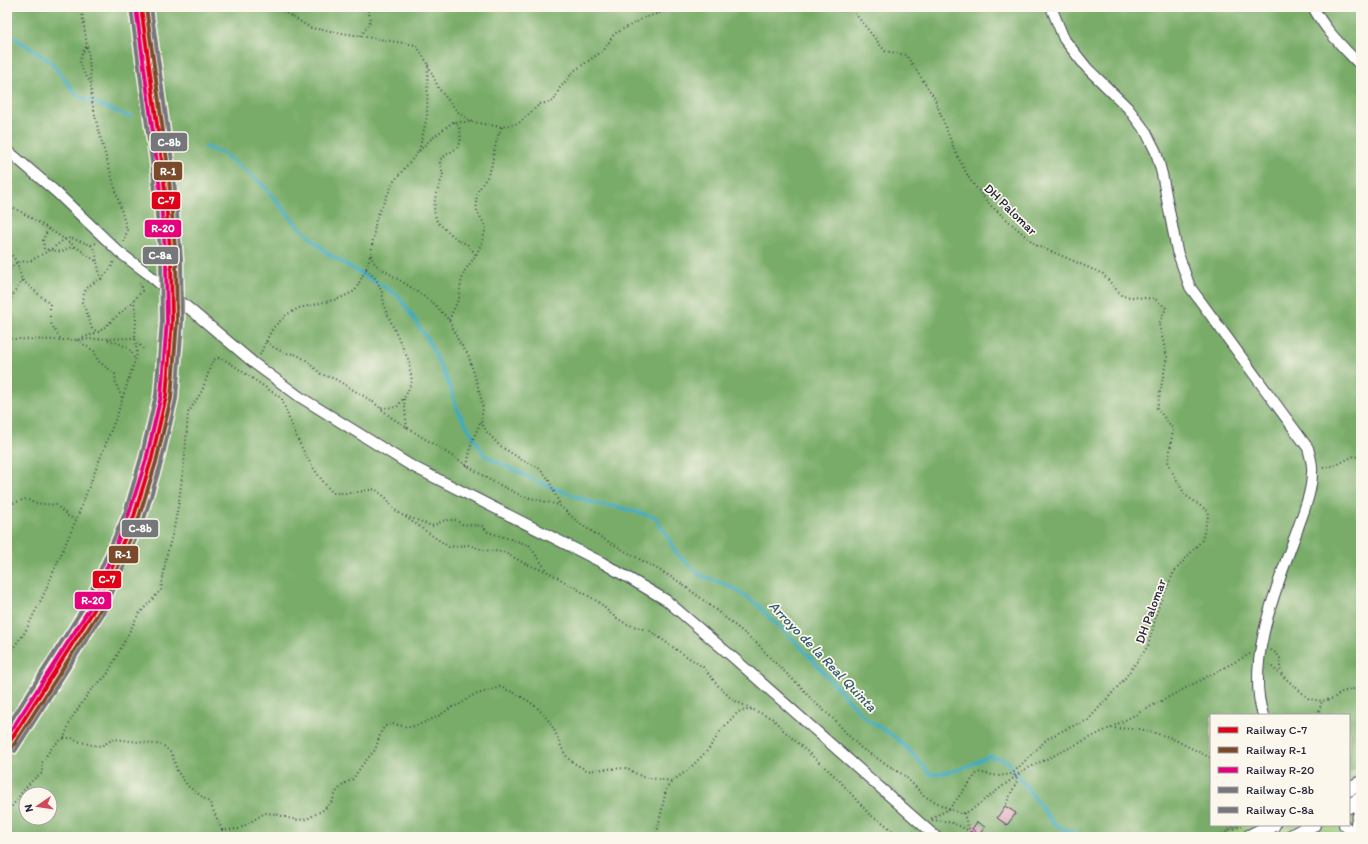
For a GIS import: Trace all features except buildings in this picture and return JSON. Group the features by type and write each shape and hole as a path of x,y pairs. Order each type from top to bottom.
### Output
{"street":[{"path":"1051,7 1064,39 1087,68 1128,108 1146,132 1156,152 1162,174 1177,251 1190,287 1308,448 1313,472 1310,492 1275,594 1260,649 1258,682 1264,714"},
{"path":"1313,7 1321,22 1361,66"},
{"path":"7,150 56,192 102,237 121,249 147,273 255,364 300,397 410,465 603,563 666,600 925,822 936,837"},
{"path":"1350,788 1361,783"},
{"path":"1350,795 1361,789"},
{"path":"1350,806 1361,800"},
{"path":"1361,812 1358,823 1361,834"},
{"path":"1249,837 1271,826"},
{"path":"1291,837 1311,826"},
{"path":"1345,826 1358,837"}],"path":[{"path":"81,7 87,46 92,102 98,129 127,230 121,249 111,268 101,279 90,284 83,293 82,302 92,329 99,332"},
{"path":"280,7 281,10 311,28 416,45 428,64 439,89 458,112 472,122"},
{"path":"361,36 371,20 367,7"},
{"path":"255,364 273,328 286,315 299,308 338,300 355,291 366,269 371,253 376,219 394,181 419,151 453,122 472,122 502,127 519,123 540,104 554,100 559,89 574,71 604,50 614,34 644,18 677,7"},
{"name":"DH Palomar","path":"850,7 885,51 906,56 934,97 954,149 970,180 990,205 1036,246 1103,274 1122,296 1155,299 1166,308 1159,324 1167,357 1157,408 1173,429 1168,464 1185,495 1209,512 1202,540 1174,572 1159,605 1148,646 1123,681 1088,720 1047,739 1012,774"},
{"path":"87,46 80,58 80,62 82,70 90,82"},
{"path":"419,151 427,116 428,64"},
{"path":"453,122 459,126 460,142 457,148 441,159 440,164 443,175 435,198 434,211 437,222 459,241 467,244 476,255"},
{"path":"449,320 459,298 464,272 476,255 482,243 486,227 476,211 476,201 478,191 491,168 497,138 502,127"},
{"path":"7,204 65,239 96,262"},
{"path":"48,229 43,240 44,249 62,252 68,248 76,247"},
{"path":"91,245 99,241 102,237"},
{"path":"7,272 18,262 30,261 50,250 65,239 71,238 91,245 96,253 96,262 101,279"},
{"path":"7,249 18,262 22,280 50,304 50,322 61,340"},
{"path":"371,253 373,261 376,265 434,304 449,320 459,342 468,354 483,408 481,421 472,441 467,466"},
{"path":"366,269 376,278 382,292 385,309 408,359 412,381 406,395 397,407 380,408"},
{"path":"76,340 99,332 134,300 142,291 140,283 147,273"},
{"path":"7,305 22,280"},
{"path":"7,656 25,632 43,596 76,520 122,399 137,354 134,338 136,321 134,300"},
{"path":"7,337 15,339 61,340 134,338"},
{"path":"134,338 143,349"},
{"path":"105,339 131,351 134,356 134,363"},
{"path":"76,340 94,351 98,361 115,374 116,384 122,399"},
{"path":"266,340 273,347 285,353 295,354 306,360 321,374 335,379 372,401 392,418 490,480 522,496 559,505 585,527 621,550 675,579 702,598 758,644 771,659 836,721 861,748 905,776 924,796 949,809 964,813 970,811 1024,770 1110,728 1244,656 1260,649 1272,650 1276,653 1280,658 1280,669 1285,678 1309,699 1322,701 1334,698 1342,692 1361,687"},
{"path":"7,813 25,787 42,773 42,763 54,745 64,738 71,719 90,691 107,675 138,615 161,590 178,502 185,455 188,413 202,391 209,367 213,360 219,358 227,361 282,399 292,429 307,457 319,478 333,493 352,493 375,489 386,498 394,510 432,526 445,520 455,520 462,524 482,526 488,532 529,545 548,572"},
{"path":"282,399 300,397"},
{"path":"404,398 407,428"},
{"path":"481,421 486,431 498,445 522,460 538,467 548,478 560,503 559,505"},
{"path":"1313,472 1338,464 1354,456 1361,458"},
{"path":"7,508 13,503 26,499 34,503 56,505 68,516 76,520"},
{"path":"404,515 449,547 468,544 484,550 503,552 528,565 548,572 600,603 611,614 626,624 650,631 703,667 719,687 733,700 773,719 782,729 837,778 870,814 900,837"},
{"path":"222,830 239,829 265,813 276,814 298,820 307,819 323,810 331,803 337,792 344,784 353,778 375,750 381,732 385,726 392,724 409,728 418,726 437,717 452,707 461,704 471,696 500,687 521,695 538,708 553,728 565,754 570,760 588,771 626,768 642,777 672,781"},
{"path":"1318,714 1322,701"},
{"path":"656,837 666,790 672,781 688,770 708,750 722,728 738,712 745,710 756,710"},
{"path":"1110,728 1140,729 1169,737 1210,758"},
{"path":"64,738 72,738 77,742 101,746 114,739 163,745 172,754 177,771 188,786 210,803 222,830 221,837"},
{"path":"925,822 949,809 978,772 998,776 1012,774 1016,776 1018,781 1006,804"},
{"path":"964,813 967,824 972,833"},
{"path":"925,822 949,821 980,837"},
{"path":"1215,837 1225,833 1233,826"},
{"path":"1234,829 1241,826"}],"green space":[{"path":"7,7 1361,7 1361,765 1350,770 1350,714 1210,714 1210,826 1239,826 1217,837 7,837"},
{"path":"1361,765 1361,837 1217,837 1239,826 1350,826 1350,770"}],"waterway":[{"name":"Arroyo de la Real Quinta","path":"7,30 12,36 51,62 78,96 130,117"},
{"name":"Arroyo de la Real Quinta","path":"205,147 224,154 262,184 298,226 328,254 398,295 427,338 448,382 458,411 485,456 543,484 596,504 618,507 655,517 676,553 700,575 733,588 758,605 796,642 865,718 895,737 918,759 931,775 959,770 989,756 1007,761 1054,824 1083,837"}],"rail line":[{"name":"C-7","path":"7,746 94,610 134,516 151,461 166,397 172,321 171,260 163,169 141,7"},
{"name":"R-1","path":"11,749 99,612 139,517 156,462 171,398 177,321 176,260 168,168 146,7"},
{"name":"C-8b","path":"15,751 103,614 144,519 161,463 176,399 182,322 181,259 173,168 151,7"},
{"name":"C-8a","path":"7,727 85,605 125,513 141,458 156,395 162,321 161,261 153,170 131,8"},
{"name":"R-20","path":"7,737 90,608 129,514 146,460 161,396 167,321 166,260 158,170 136,8"}]}
